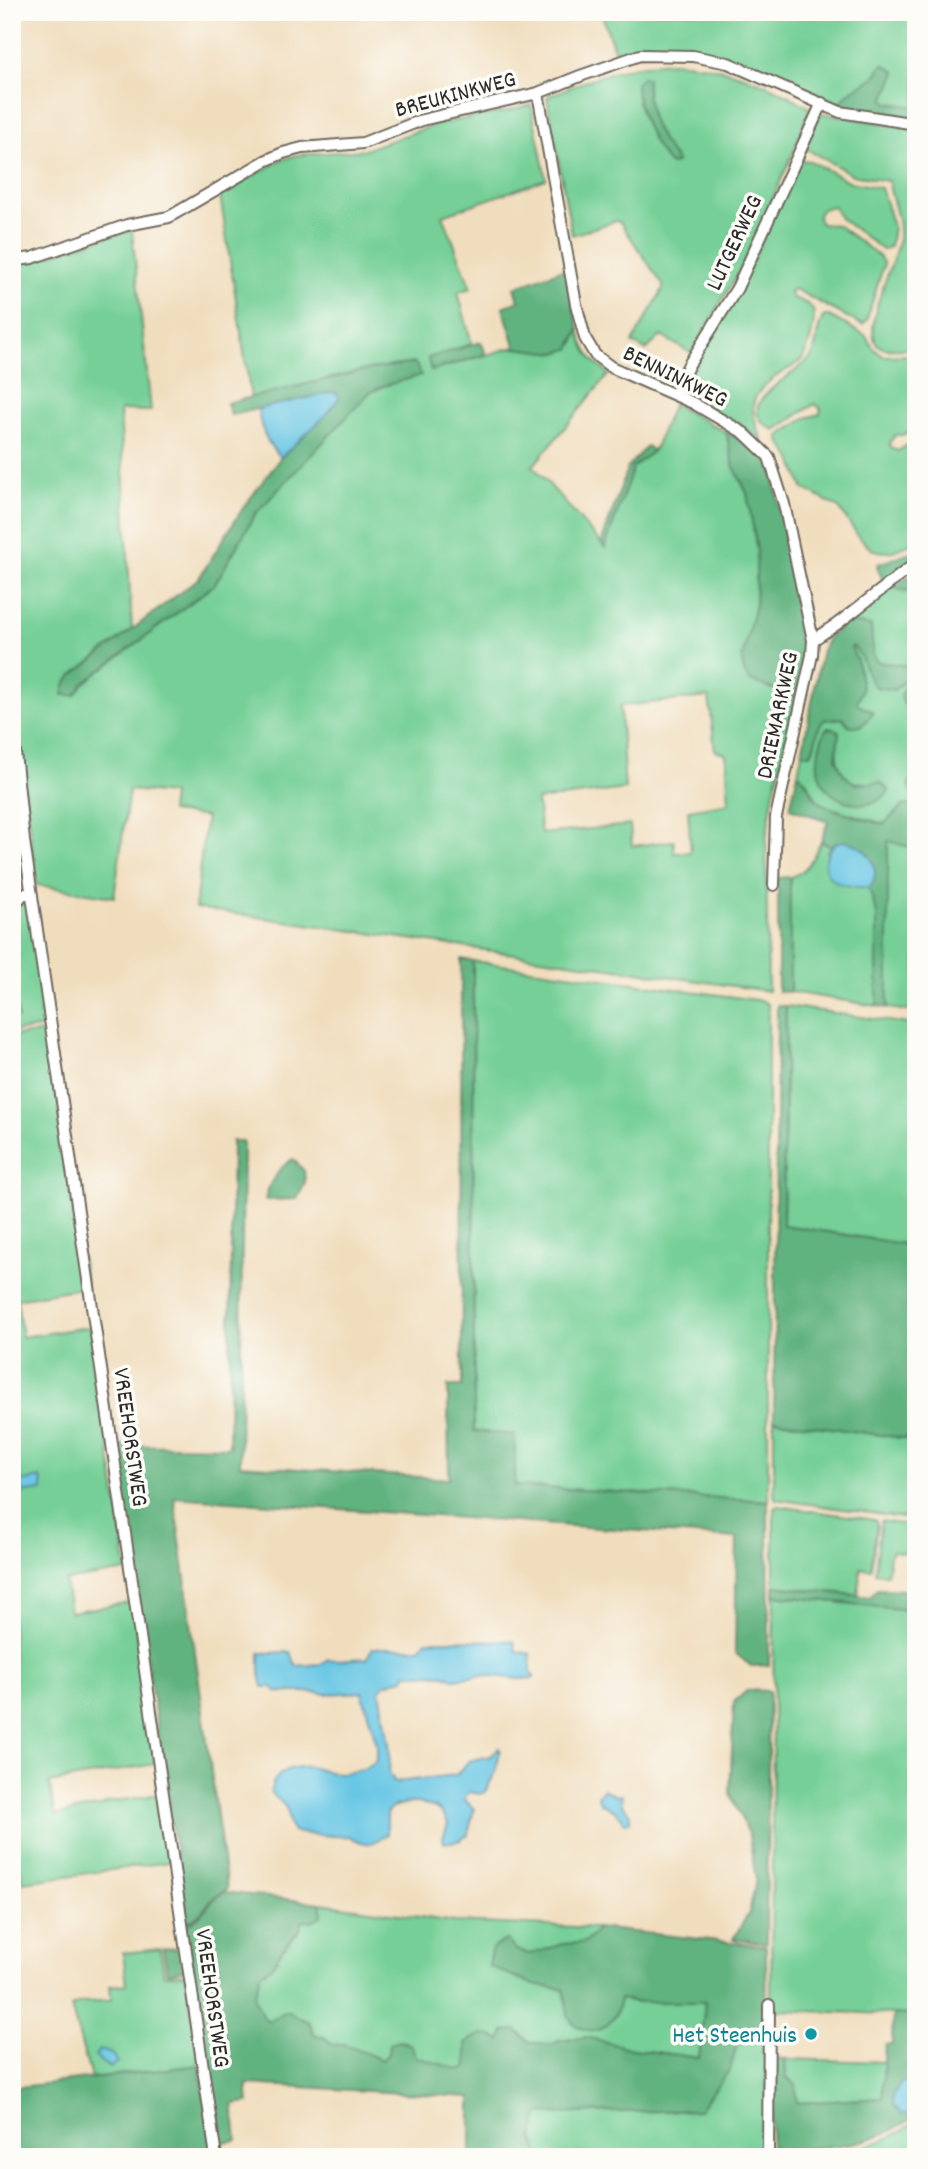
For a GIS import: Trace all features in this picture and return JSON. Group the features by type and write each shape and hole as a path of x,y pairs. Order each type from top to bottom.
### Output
{"street":[{"name":"BREUKINKWEG","path":"12,261 32,258 127,225 169,217 283,153 302,148 363,143 422,120 538,93 580,75 640,55 694,56 729,63 840,112 916,124"},
{"name":"BENNINKWEG","path":"538,93 576,304 585,338 595,355 611,367 675,395 744,433 769,457 784,504 813,640"},
{"name":"LUTGERWEG","path":"675,395 688,366 737,288 822,103"},
{"name":"DRIEMARKWEG","path":"774,885 775,817 812,655 813,640 916,563"},
{"name":"VREEHORSTWEG","path":"12,723 24,841 215,2157"},
{"path":"12,908 23,894 32,894"},
{"path":"768,2157 769,2005"}],"green space":[{"path":"601,12 916,12 916,107 884,100 896,72 884,64 874,78 852,90 840,103 759,69 718,56 675,50 617,58"},
{"path":"655,63 690,63 744,76 778,90 810,108 791,158 740,270 691,353 661,336 646,350 632,343 663,285 620,222 572,235 547,97 608,74","holes":["647,78 657,131 675,158 668,163 657,147 640,108 636,89"]},
{"path":"883,64 896,72 884,100 916,107 916,118 861,111 840,103 852,90 874,78"},
{"path":"642,77 647,78 648,102 654,123 677,162 671,165 652,139 642,116 636,83"},
{"path":"531,105 546,179 443,215 471,288 458,292 472,344 428,358 431,371 510,348 556,353 574,344 579,329 589,354 609,374 533,466 605,548 633,467 655,448 673,404 726,432 734,467 747,493 757,550 755,605 742,659 744,672 750,681 797,697 773,796 766,840 768,991 195,908 206,817 170,812 172,794 129,790 114,897 37,885 12,693 12,266 132,231 151,411 120,410 132,630 72,676 65,685 75,695 83,684 215,584 256,513 369,393 421,374 415,363 370,369 251,398 220,195 281,160 297,155 364,150 437,124","holes":["709,697 715,750 726,754 729,803 688,810 691,852 674,853 674,841 632,846 630,825 541,834 537,800 625,789 620,706"]},
{"path":"821,113 916,129 916,348 883,348 875,341 875,314 899,237 898,217 888,181 853,175 805,148"},
{"path":"800,160 810,161 850,182 881,188 893,226 890,246 883,250 840,218 833,206 822,209 818,215 822,224 837,225 879,256 884,264 866,322 862,325 795,289 790,291 791,297 811,307 814,317 812,333 802,359 772,379 758,392 754,400 754,416 762,439 681,390 731,305"},
{"path":"564,269 579,329 570,349 556,353 516,348 503,307 519,301 515,287"},
{"path":"824,316 829,316 865,335 874,349 883,356 916,355 916,428 902,435 895,435 889,444 898,451 916,439 916,542 893,551 871,549 839,508 803,488 779,436 806,418 820,414 821,409 815,404 775,430 761,421 757,411 769,391 811,357"},
{"path":"481,342 486,354 431,371 428,358"},
{"path":"415,363 421,375 369,393 256,513 215,584 83,684 75,695 63,695 65,685 72,676 199,578 243,508 281,457 322,419 339,398 333,392 231,415 227,403 370,369"},
{"path":"726,432 758,452 772,470 806,639 806,656 797,697 750,681 744,672 742,659 755,605 757,550 747,493 734,467"},
{"path":"647,446 653,451 633,467 605,548 601,544 628,467"},
{"path":"916,551 916,558 884,583 878,564"},
{"path":"916,571 916,591 899,590 895,586"},
{"path":"895,586 904,591 916,591 916,683 903,690 913,707 916,706 916,769 909,784 915,801 912,805 903,806 884,824 828,807 817,800 808,783 798,773 802,753 810,754 813,751 820,723 842,718 847,725 871,710 859,706 857,702 862,688 852,645 894,690 915,671 909,666 877,662 873,656 871,626 847,622","holes":["827,728 839,732 837,759 841,770 852,782 866,783 828,790 819,747"]},
{"path":"847,622 871,626 873,656 878,662 909,666 915,671 894,690 875,687 860,655 852,646 862,688 857,702 873,714 861,726 850,726 842,718 824,720 810,754 802,753 822,650 828,638"},
{"path":"912,683 916,683 916,706 906,706 902,693"},
{"path":"832,727 839,732 836,758 844,775 856,784 881,782 889,791 882,798 873,803 852,803 833,795 826,788 819,773 818,754 825,730"},
{"path":"916,769 916,849 888,841 888,1008 877,1006 877,914 869,888 872,884 837,842 831,846 821,842 828,821 790,808 798,773 822,804 849,815 884,824 903,806 912,805 915,801 909,784"},
{"path":"12,795 23,878 20,881 12,877"},
{"path":"888,840 916,849 916,1012 888,1008"},
{"path":"821,842 831,846 827,852 837,882 869,888 877,914 877,1006 790,992 790,877 806,868"},
{"path":"790,877 790,992 778,991 778,878"},
{"path":"24,900 29,902 46,1027 12,1032 12,1019 18,1018 16,1005 12,1005 12,911"},
{"path":"461,959 473,961 474,1431 515,1435 515,1486 768,1501 769,1665 751,1666 735,1653 737,1538 174,1497 227,1889 214,1897 197,1916 186,1922 115,1445 229,1447 232,1141 243,1141 240,1465 449,1479 448,1386 462,1386"},
{"path":"473,961 763,1001 768,1005 768,1501 515,1486 474,1431"},
{"path":"777,1006 786,1006 783,1225 916,1246 916,1440 774,1420"},
{"path":"786,1006 916,1025 916,1246 783,1225"},
{"path":"47,1032 86,1287 17,1299 22,1337 87,1327 92,1330 127,1571 65,1581 70,1612 132,1602 155,1764 49,1783 56,1815 160,1794 170,1862 23,1882 12,1826 12,1036"},
{"path":"293,1159 304,1171 305,1183 297,1199 265,1200 275,1176"},
{"path":"774,1420 916,1440 916,1520 776,1499"},
{"path":"778,1506 875,1520 877,1524 871,1569 861,1568 858,1595 774,1586 774,1508"},
{"path":"881,1521 916,1526 916,1554 891,1551 887,1574 875,1573"},
{"path":"774,1586 870,1597 877,1589 906,1590 916,1586 916,1611 774,1595"},
{"path":"774,1595 916,1611 916,2015 776,2010 771,2005"},
{"path":"748,1690 769,1691 766,1943 733,1939 749,1913 756,1880 749,1835 730,1793 734,1702"},
{"path":"224,1892 320,1903 322,1915 312,1921 303,1920 299,1931 281,1951 273,1965 260,1974 254,1998 263,2017 269,2022 286,2011 309,2022 314,2034 324,2037 333,2045 344,2044 382,2060 388,2054 389,2044 400,2041 412,2046 416,2057 460,2070 467,2067 466,2043 470,2040 486,2035 500,2040 505,2031 516,2030 530,2042 550,2045 587,2037 632,2049 699,2058 705,2002 636,2002 620,1999 616,2013 608,2024 598,2030 587,2030 576,2026 569,2017 564,1989 534,1985 489,1966 493,1949 507,1940 514,1948 527,1954 583,1942 590,1938 597,1928 766,1946 767,2034 755,2035 737,2045 730,2069 699,2110 539,2114 533,2136 540,2157 471,2157 471,2097 247,2084 249,2102 233,2104 237,2140 218,2143 186,1925"},
{"path":"320,1903 455,1922 597,1928 591,1940 581,1944 562,1944 539,1953 528,1954 497,1944 554,1988 564,1989 569,2017 620,1999 636,2002 705,2002 700,2058 632,2049 587,2037 550,2045 530,2042 516,2030 467,2058 467,2067 460,2070 416,2057 388,2054 383,2060 333,2045 324,2037 314,2034 286,2011 269,2022 263,2017 254,1997 260,1974 273,1965 281,1951 299,1931 303,1920 322,1915"},
{"path":"183,1948 186,1970 167,1973 163,1949"},
{"path":"160,1949 164,1975 186,1974 200,2065 91,2078 71,2007 81,2003 111,2000 110,1986 127,1984 123,1953"},
{"path":"893,2014 916,2015 916,2073 897,2089 909,2114 916,2110 916,2116 884,2134 854,2143 787,2151 777,2151 771,2146 773,2060 785,2059 786,2077 796,2085 797,2103 882,2098 885,2044 892,2044"},
{"path":"767,2034 766,2157 751,2156 736,2148 731,2157 659,2157 643,2153 540,2157 533,2136 539,2114 699,2110 730,2069 737,2045 755,2035"},
{"path":"785,2059 884,2062 883,2098 797,2103 786,2077"},
{"path":"200,2065 213,2157 12,2157 12,2088"},
{"path":"916,2122 916,2157 802,2157 875,2143"}],"water":[{"path":"333,392 338,394 339,398 322,419 281,457 265,435 258,409"},
{"path":"842,841 858,846 870,857 875,872 869,888 839,883 830,877 825,865 828,853"},
{"path":"41,1478 43,1490 21,1493 19,1482"},
{"path":"426,1640 514,1641 516,1651 531,1654 531,1674 534,1678 484,1675 454,1679 445,1675 406,1673 405,1678 385,1684 380,1691 390,1750 389,1773 395,1782 456,1775 469,1761 490,1756 499,1748 496,1771 485,1792 470,1792 466,1795 465,1800 474,1809 468,1835 458,1841 444,1843 448,1824 445,1817 432,1807 415,1803 390,1809 387,1814 387,1835 371,1843 359,1842 349,1836 293,1831 286,1807 271,1793 277,1778 296,1767 338,1773 366,1768 377,1760 377,1745 362,1692 278,1692 272,1687 263,1687 260,1653 291,1652 296,1666 322,1664 328,1659 367,1659 372,1648 420,1648"},
{"path":"603,1789 616,1796 622,1795 621,1802 630,1814 630,1822 625,1823 615,1811 600,1803 598,1796"},
{"path":"99,2050 112,2054 117,2062 111,2067 100,2062 95,2056"},
{"path":"916,2073 916,2110 902,2114 893,2104 893,2095 901,2082 910,2080"}],"place":[{"name":"Het Steenhuis","path":"811,2034"}]}
